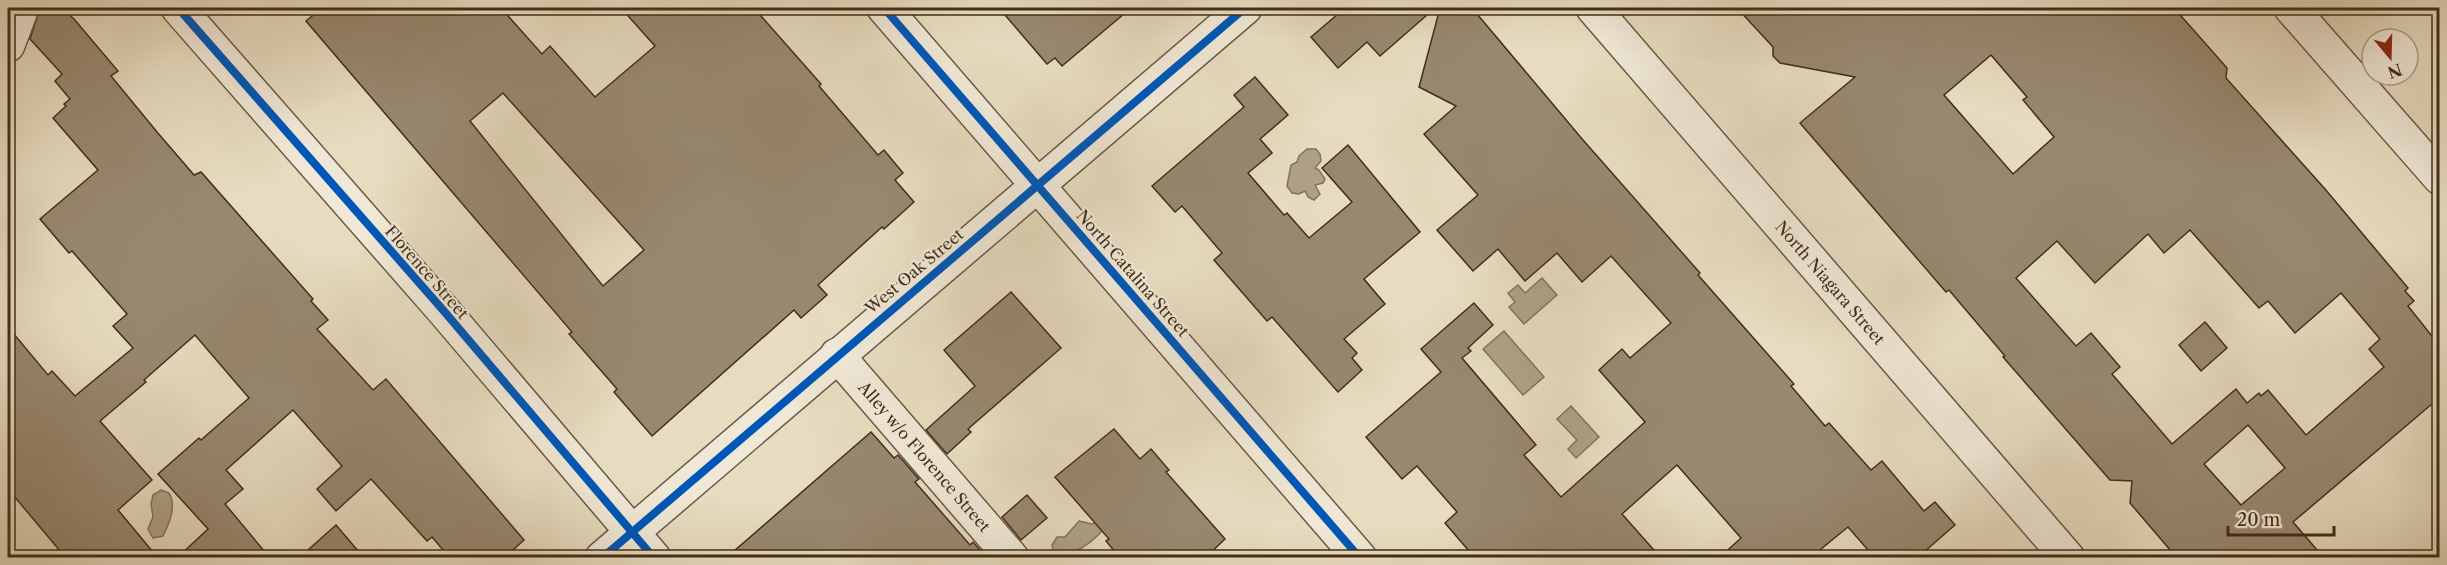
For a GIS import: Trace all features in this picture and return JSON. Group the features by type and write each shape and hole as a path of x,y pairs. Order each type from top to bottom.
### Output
{"street":[{"path":"8,45 22,8"},
{"name":"Florence Street","path":"178,8 443,310 654,558"},
{"name":"North Catalina Street","path":"884,8 1360,558"},
{"name":"West Oak Street","path":"602,558 1245,8"},
{"name":"North Niagara Street","path":"1593,8 2068,558"},
{"path":"2291,8 2439,178"},
{"name":"Alley w/o Florence Street","path":"837,355 1012,558"}],"shaded area":[{"path":"1307,149 1316,149 1320,154 1321,161 1315,168 1325,179 1323,183 1315,185 1320,194 1314,200 1308,197 1305,191 1299,194 1292,193 1287,186 1291,165 1297,162 1299,156"},
{"path":"1542,278 1557,295 1524,324 1509,307 1515,302 1508,293 1518,285 1525,293"},
{"path":"1504,331 1544,377 1523,395 1483,349"},
{"path":"1571,406 1599,437 1576,458 1568,449 1577,440 1557,419"},
{"path":"161,490 169,493 171,498 171,515 163,536 153,538 148,529 153,517 151,504 153,495"},
{"path":"1079,521 1092,524 1100,521 1103,530 1077,550 1065,554 1053,551 1052,545 1057,537 1065,537"}],"building":[{"path":"40,8 62,8 74,19 118,71 111,76 157,132 194,175 201,172 313,299 311,301 328,320 317,329 373,390 386,379 524,540 504,558 450,558 432,537 427,541 371,479 336,511 317,489 342,466 293,410 226,470 243,489 225,504 270,558 177,558 208,529 158,474 249,398 195,335 144,380 146,382 100,421 152,480 118,510 158,558 66,558 8,489 8,327 48,375 52,371 75,396 133,348 113,326 127,314 72,251 69,253 40,219 98,170 53,118 70,99 55,81 62,74 30,39"},
{"path":"322,8 501,8 542,54 550,46 595,97 655,46 621,8 754,8 821,84 819,86 878,155 884,150 903,173 895,180 914,202 884,229 882,227 818,285 827,295 801,318 794,310 652,436 614,392 617,389 569,334 572,332 306,21","holes":["503,93 644,250 603,286 470,121"]},
{"path":"999,8 1131,8 1062,66 1055,58 1047,64"},
{"path":"1345,8 1435,8 1380,56 1367,42 1338,68 1311,37"},
{"path":"1440,8 1472,8 1583,140 1700,273 1698,275 1794,384 1791,386 1825,426 1829,423 1871,470 1882,461 1924,511 1935,502 1955,525 1917,558 1875,558 1848,527 1810,558 1719,558 1741,538 1677,465 1622,514 1661,558 1475,558 1445,523 1457,512 1417,466 1402,479 1366,437 1441,372 1421,349 1474,303 1493,325 1468,348 1471,351 1462,358 1536,445 1524,455 1561,497 1645,422 1599,370 1622,349 1630,358 1671,323 1611,256 1582,282 1557,253 1525,281 1498,249 1473,271 1437,230 1478,195 1424,134 1456,106 1419,87"},
{"path":"1737,8 2174,8 2227,68 2226,78 2325,189 2408,288 2405,291 2414,301 2408,306 2439,345 2439,398 2293,522 2324,558 2177,558 2130,503 2132,481 2110,480 2003,357 2005,356 1949,290 1946,292 1800,123 1855,77 1780,63 1773,56 1773,47","holes":["1991,55 2027,97 2023,100 2054,137 2013,174 1944,95","2190,230 2259,308 2268,301 2295,333 2341,293 2380,339 2369,349 2384,367 2306,435 2268,390 2261,396 2259,393 2247,403 2236,389 2172,444 2112,374 2120,367 2091,333 2076,346 2016,278 2057,241 2095,283 2148,234 2164,253","2248,425 2285,468 2241,505 2204,464"]},
{"path":"1255,77 1288,115 1260,139 1272,153 1248,173 1284,215 1287,213 1309,238 1352,202 1322,168 1348,145 1420,232 1364,279 1385,304 1344,339 1357,353 1352,358 1362,370 1338,392 1272,317 1267,321 1214,260 1222,253 1182,206 1175,212 1152,186 1244,107 1234,95"},
{"path":"1011,292 1061,348 968,429 971,432 947,454 926,430 975,386 944,350"},
{"path":"2205,322 2227,348 2201,371 2179,345"},
{"path":"1114,429 1140,459 1151,449 1169,470 1166,472 1225,539 1205,558 1120,558 1106,541 1109,539 1055,477"},
{"path":"871,432 894,458 898,455 919,479 915,482 970,545 973,542 987,558 726,558"},
{"path":"1027,495 1047,518 1021,540 1002,517"},
{"path":"336,525 364,558 299,558"}],"cycle path":[{"path":"178,8 443,310 654,558"},
{"path":"884,8 1360,558"},
{"path":"602,558 1245,8"}]}
